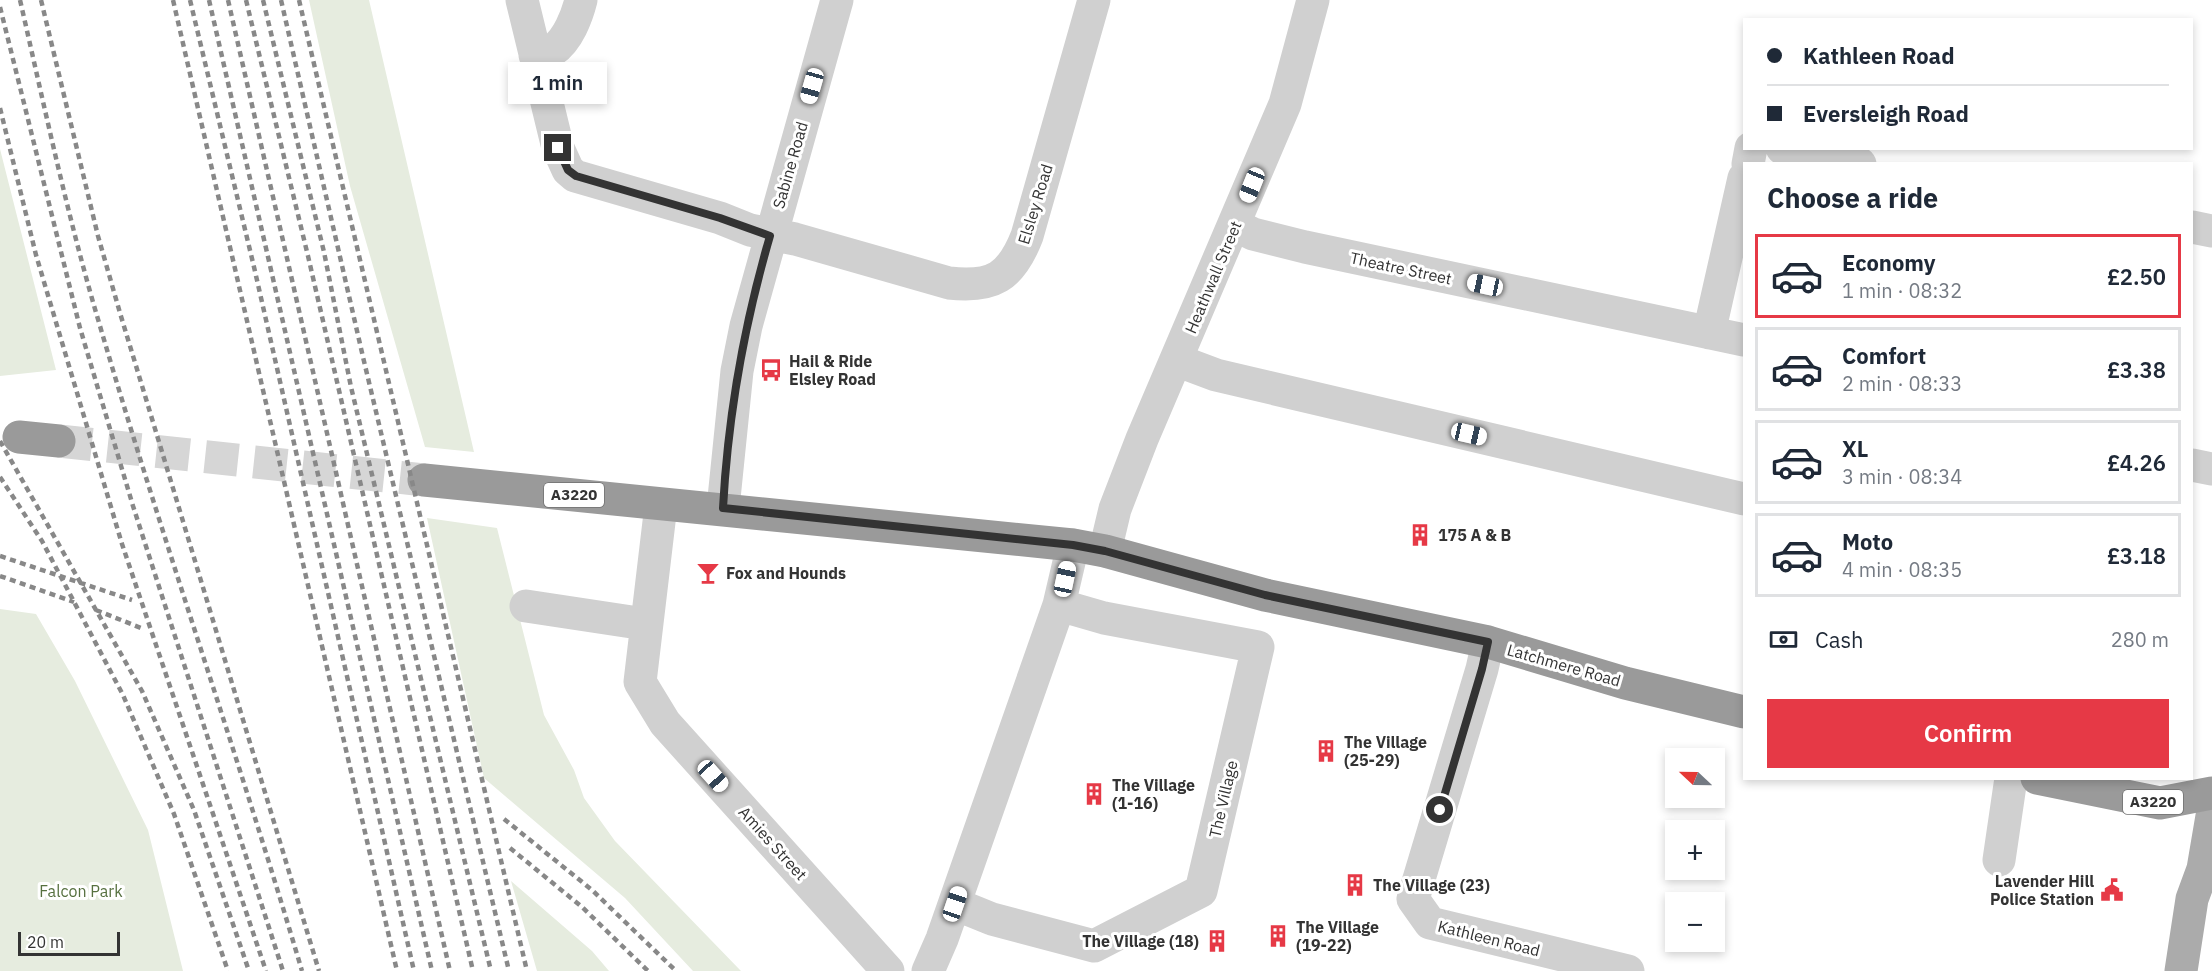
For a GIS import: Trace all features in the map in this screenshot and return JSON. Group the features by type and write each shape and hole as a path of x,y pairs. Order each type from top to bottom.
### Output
{"highway":[{"path":"19,437 59,441"},
{"name":"Latchmere Road","path":"424,480 661,506 723,508 1073,545 1105,551 1247,590 1488,642 1625,682 1743,712"},
{"name":"A3220","path":"2047,780 2160,803 2212,793"}],"main road":[{"path":"2181,971 2192,899 2203,870 2212,816"}],"street":[{"path":"522,0 535,55 553,50 562,41 577,14 581,0"},
{"name":"Sabine Road","path":"723,508 737,371 756,282 837,0"},
{"name":"Elsley Road","path":"535,55 558,148 568,170 576,176 720,218 770,236 795,239 950,283 983,285 1008,271 1019,257 1094,0"},
{"name":"Heathwall Street","path":"1105,551 1115,509 1285,104 1313,0"},
{"path":"1792,150 1850,162"},
{"path":"1709,333 1743,182"},
{"name":"Theatre Street","path":"1235,225 1253,234 1305,248 1743,340"},
{"path":"2193,227 2212,231"},
{"path":"1176,360 1216,375 1743,499"},
{"path":"2193,465 2212,469"},
{"name":"Amies Street","path":"661,506 645,624 640,682 665,723 888,971"},
{"path":"928,971 955,904 1059,605 1073,545"},
{"name":"The Village","path":"955,904 993,919 1094,946 1202,891 1258,647 1104,618 1059,605"},
{"path":"526,606 645,624"},
{"name":"Kathleen Road","path":"1488,642 1482,669 1413,899 1430,923 1628,971"},
{"path":"1999,860 2011,780"}],"green space":[{"path":"309,0 369,0 474,452 425,447 350,186"},
{"path":"0,149 56,370 0,376"},
{"path":"427,518 497,528 544,715 574,770 584,798 615,841 741,971 693,971 625,898 484,778"},
{"name":"Falcon Park","path":"0,609 36,614 75,681 148,830 183,971 0,971"},
{"path":"511,881 592,951 609,971 537,971"}],"tunnel":[{"path":"59,441 424,480"}],"railway":[{"path":"20,0 88,286 149,488 302,971"},
{"path":"41,0 98,236 120,313 319,971"},
{"path":"173,0 397,971"},
{"path":"190,0 254,267 414,971"},
{"path":"209,0 432,971"},
{"path":"228,0 450,971"},
{"path":"246,0 308,256 473,971"},
{"path":"263,0 324,252 351,387 491,971"},
{"path":"281,0 509,971"},
{"path":"299,0 527,971"},
{"path":"0,7 80,328 133,506 283,971"},
{"path":"0,108 36,255 122,544 266,971"},
{"path":"0,441 142,691 194,810 249,971"},
{"path":"0,477 42,541 123,695 174,814 228,971"},
{"path":"0,556 132,600"},
{"path":"0,576 74,602"},
{"path":"96,610 141,628"},
{"path":"504,819 592,890 676,971"},
{"path":"510,848 582,907 648,971"}],"place":[{"name":"Hail & Ride Elsley Road","path":"771,370"},
{"name":"175 A & B","path":"1420,535"},
{"name":"Fox and Hounds","path":"708,573"},
{"name":"The Village (25-29)","path":"1326,751"},
{"name":"The Village (1-16)","path":"1094,794"},
{"name":"The Village (23)","path":"1355,885"},
{"name":"Lavender Hill Police Station","path":"2112,890"},
{"name":"The Village (19-22)","path":"1278,936"},
{"name":"The Village (18)","path":"1217,941"}],"route":[{"path":"558,148 568,170 591,183 720,218 770,236 756,282 737,371 723,508 1073,545 1105,551 1265,595 1488,642 1440,810"}]}
